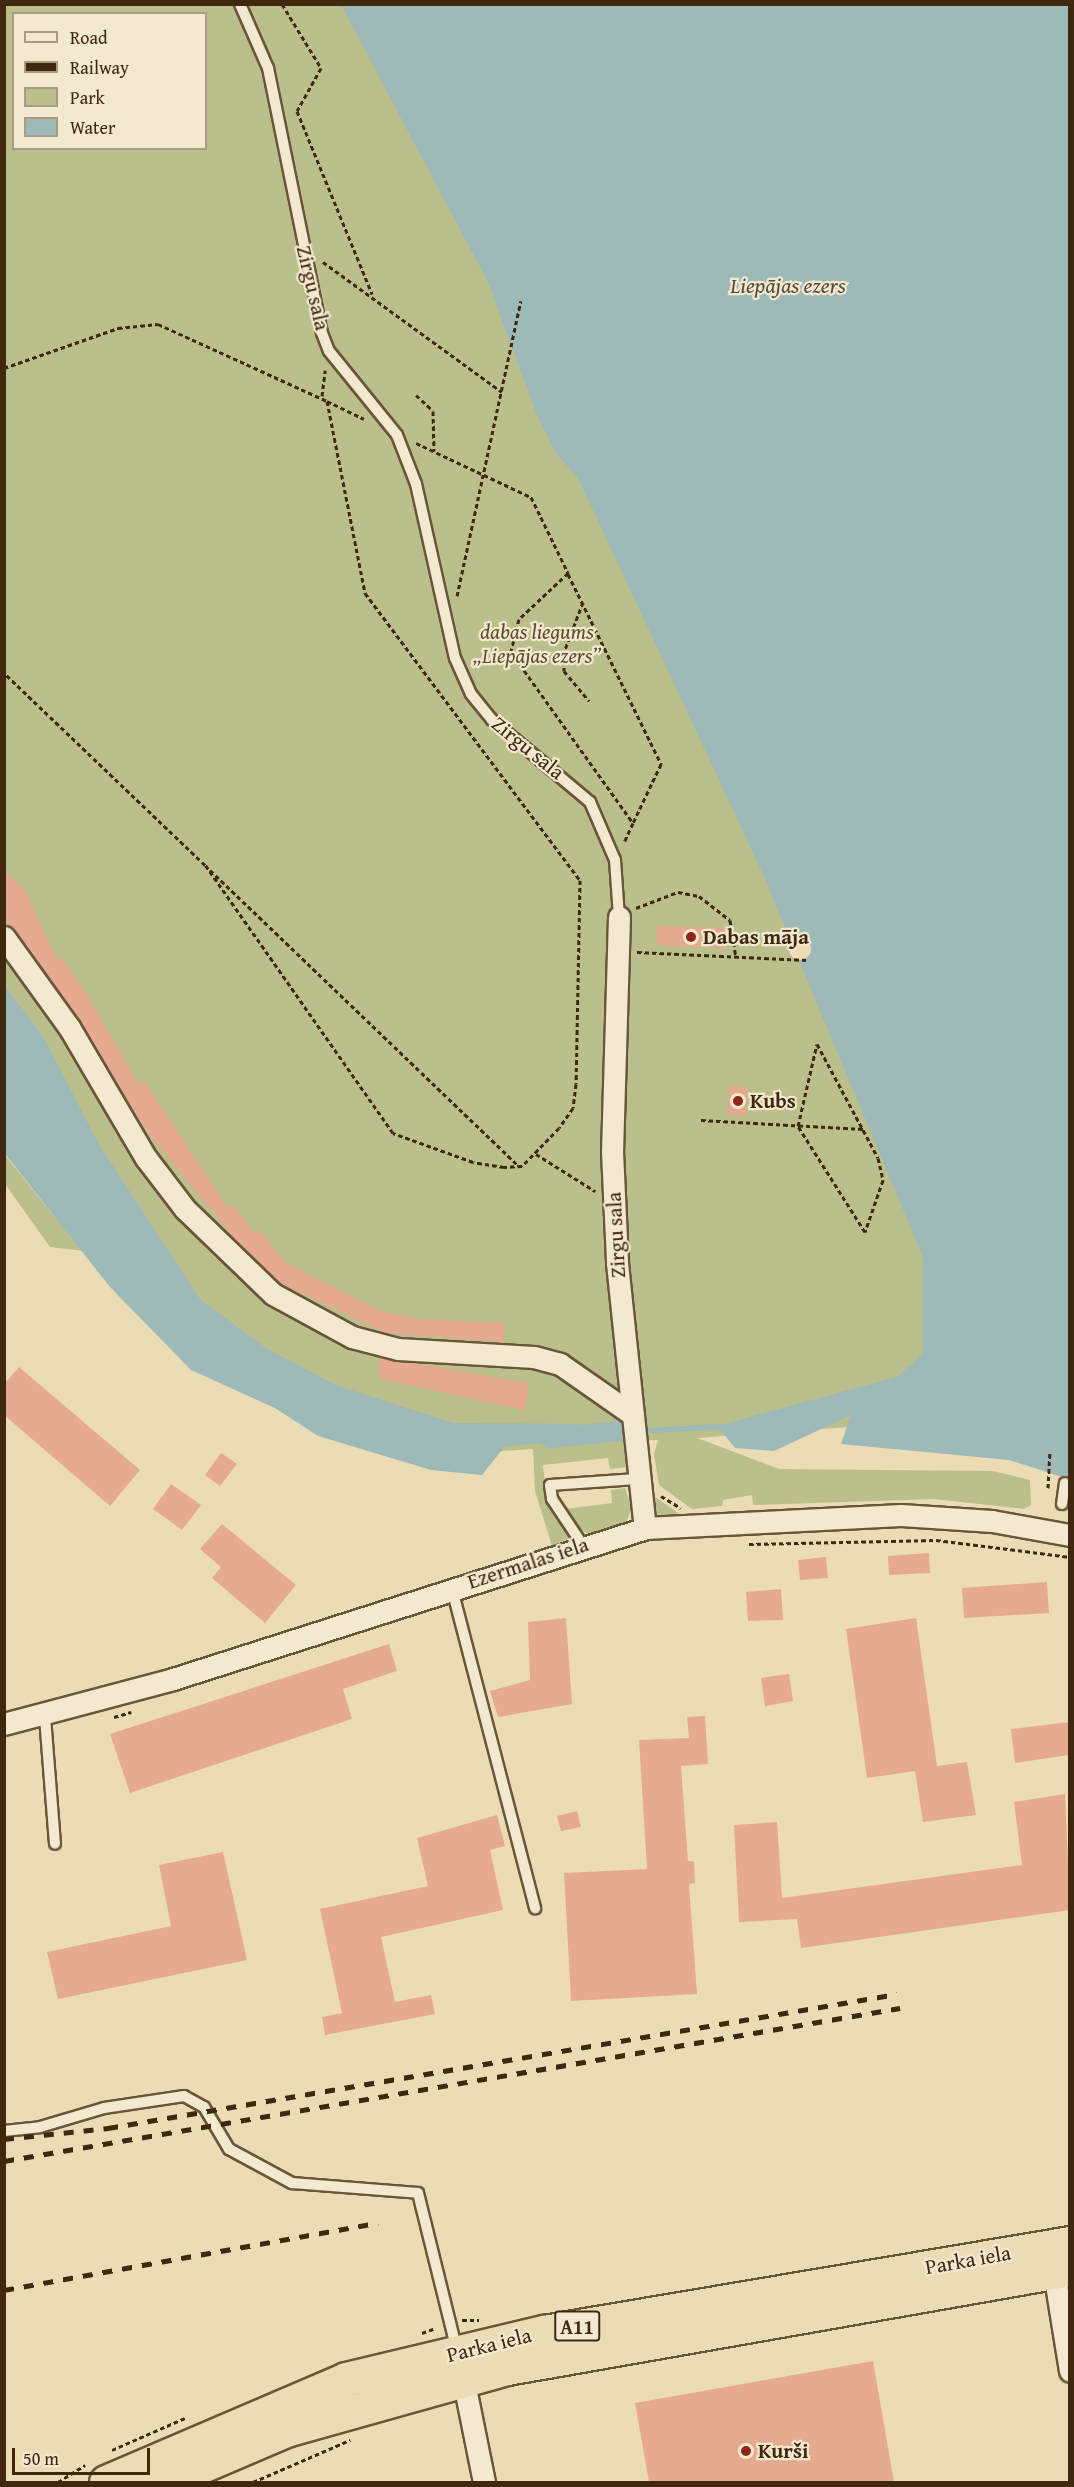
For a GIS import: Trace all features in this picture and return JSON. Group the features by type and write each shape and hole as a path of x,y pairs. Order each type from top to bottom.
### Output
{"highway":[{"name":"Parka iela","path":"164,2482 286,2430 461,2366 544,2332 1070,2243"},
{"name":"Parka iela","path":"106,2482 346,2379 461,2366 1062,2271"}],"street":[{"name":"Zirgu sala","path":"619,917 614,1195 637,1479 645,1528"},
{"path":"4,937 69,1027 147,1158 185,1209 273,1294 352,1337 398,1349 534,1357 560,1364 633,1415"},
{"name":"Ezermalas iela","path":"4,1724 45,1717 452,1589 582,1544 645,1528 901,1515 992,1521 1070,1535"},
{"path":"1062,2271 1070,2372"},
{"path":"461,2366 484,2482"}],"lane":[{"name":"Zirgu sala","path":"240,4 268,68 304,250 330,351 397,435 416,484 455,658 482,710 590,802 615,860 619,917"},
{"path":"582,1544 552,1499 550,1485 637,1479"},
{"path":"1062,1504 1065,1483"},
{"path":"452,1589 535,1908"},
{"path":"45,1717 55,1844"},
{"path":"4,2131 40,2127 104,2108 184,2096 204,2107 229,2149 292,2183 418,2193 461,2366"}],"path":[{"path":"282,4 321,68 297,111 372,294"},
{"path":"304,250 372,294 502,392"},
{"path":"449,630 521,301"},
{"path":"4,368 118,328 148,323 322,396 327,401 397,435 485,472 531,497 661,764 615,860"},
{"path":"322,396 330,351"},
{"path":"416,395 433,411 434,451"},
{"path":"205,865 393,1132 473,1162 519,1166 536,1154 573,1108 580,880 365,593 327,401"},
{"path":"568,573 519,619 511,652 633,823"},
{"path":"583,602 564,652 564,671 589,701"},
{"path":"4,673 519,1166"},
{"path":"619,917 657,897 678,892 717,905 730,920 736,958"},
{"path":"618,950 675,957 808,960"},
{"path":"817,1044 864,1129 883,1180 865,1232 798,1126 817,1044"},
{"path":"701,1120 864,1129"},
{"path":"536,1154 580,1185 614,1195"},
{"path":"1048,1492 1050,1452"},
{"path":"738,1543 936,1540 1070,1557"},
{"path":"253,2482 304,2456 361,2437"}],"green space":[{"name":"dabas liegums „Liepājas ezers”","path":"4,5 1069,5 978,1418 697,1438 779,1469 993,1471 1030,1480 1031,1505 1024,1509 934,1499 753,1505 752,1495 723,1500 722,1506 692,1509 659,1485 654,1454 658,1440 626,1442 628,1467 610,1469 608,1458 543,1465 546,1494 570,1538 552,1546 535,1491 533,1449 472,1453 259,1373 5,1140"},
{"path":"4,1154 85,1251 50,1247 5,1184"},
{"path":"625,1488 632,1508 626,1522 588,1534 576,1526 566,1509 612,1503 611,1490"},
{"path":"651,1494 678,1513 679,1517 655,1514"}],"water":[{"name":"Liepājas ezers","path":"341,5 1069,5 1069,1479 1009,1460 841,1444 851,1415 774,1451 735,1448 717,1426 897,1377 923,1354 923,1257 762,872 578,478 555,452 537,415 488,282"},
{"path":"5,986 44,1038 98,1143 199,1298 266,1348 335,1385 453,1423 579,1424 572,1441 505,1446 482,1475 431,1470 318,1436 275,1408 191,1370 110,1287 5,1154"}],"pier":[{"path":"800,938 808,941 811,949 808,957 800,960 792,957 789,949 792,941"}],"building":[{"path":"4,870 26,892 57,960 62,958 86,993 139,1085 144,1081 228,1208 232,1204 255,1234 259,1230 286,1263 380,1311 417,1319 504,1323 504,1342 386,1333 280,1283 236,1240 148,1133 79,1020 4,917"},
{"name":"Dabas māja","path":"657,926 726,928 725,948 657,945"},
{"name":"Kubs","path":"729,1086 747,1087 746,1116 728,1115"},
{"path":"381,1358 529,1383 525,1410 377,1378"},
{"path":"19,1367 140,1470 110,1506 4,1415 4,1384"},
{"path":"221,1453 237,1464 220,1486 205,1475"},
{"path":"171,1484 201,1505 182,1530 153,1509"},
{"path":"222,1524 296,1585 265,1623 212,1578 221,1567 200,1549"},
{"path":"929,1553 930,1573 889,1575 888,1556"},
{"path":"826,1557 828,1578 800,1580 798,1560"},
{"path":"1047,1582 1049,1613 964,1618 962,1588"},
{"path":"781,1589 783,1620 748,1621 746,1592"},
{"path":"566,1618 572,1704 498,1717 490,1691 530,1680 528,1622"},
{"path":"916,1618 937,1766 967,1762 976,1815 923,1822 915,1771 867,1778 846,1629"},
{"path":"389,1644 397,1671 343,1689 352,1719 130,1793 110,1734"},
{"path":"789,1674 793,1701 765,1706 761,1678"},
{"path":"705,1716 708,1764 681,1766 688,1861 694,1861 695,1883 689,1884 697,1994 571,2001 564,1873 647,1869 639,1740 689,1738 687,1717"},
{"path":"1070,1722 1070,1755 1015,1763 1011,1729"},
{"path":"1065,1794 1070,1910 801,1948 797,1919 739,1922 734,1825 777,1822 782,1898 1022,1865 1014,1802"},
{"path":"577,1811 581,1827 561,1831 557,1816"},
{"path":"497,1815 505,1846 490,1850 503,1910 381,1937 395,2002 431,1995 435,2014 325,2035 322,2017 342,2013 320,1909 428,1886 417,1838"},
{"path":"223,1852 247,1960 58,1999 47,1952 171,1926 159,1865"},
{"path":"873,2361 894,2482 649,2482 635,2403"}],"waterway":[{"path":"649,1430 721,1426"},
{"path":"550,1438 621,1431"}],"railway":[{"path":"4,2139 108,2128 897,1994"},
{"path":"4,2161 900,2008"},
{"path":"4,2290 378,2223"}],"place":[{"name":"Dabas māja","path":"691,937"},
{"name":"Kubs","path":"738,1101"},
{"name":"Kurši","path":"746,2451"}]}
